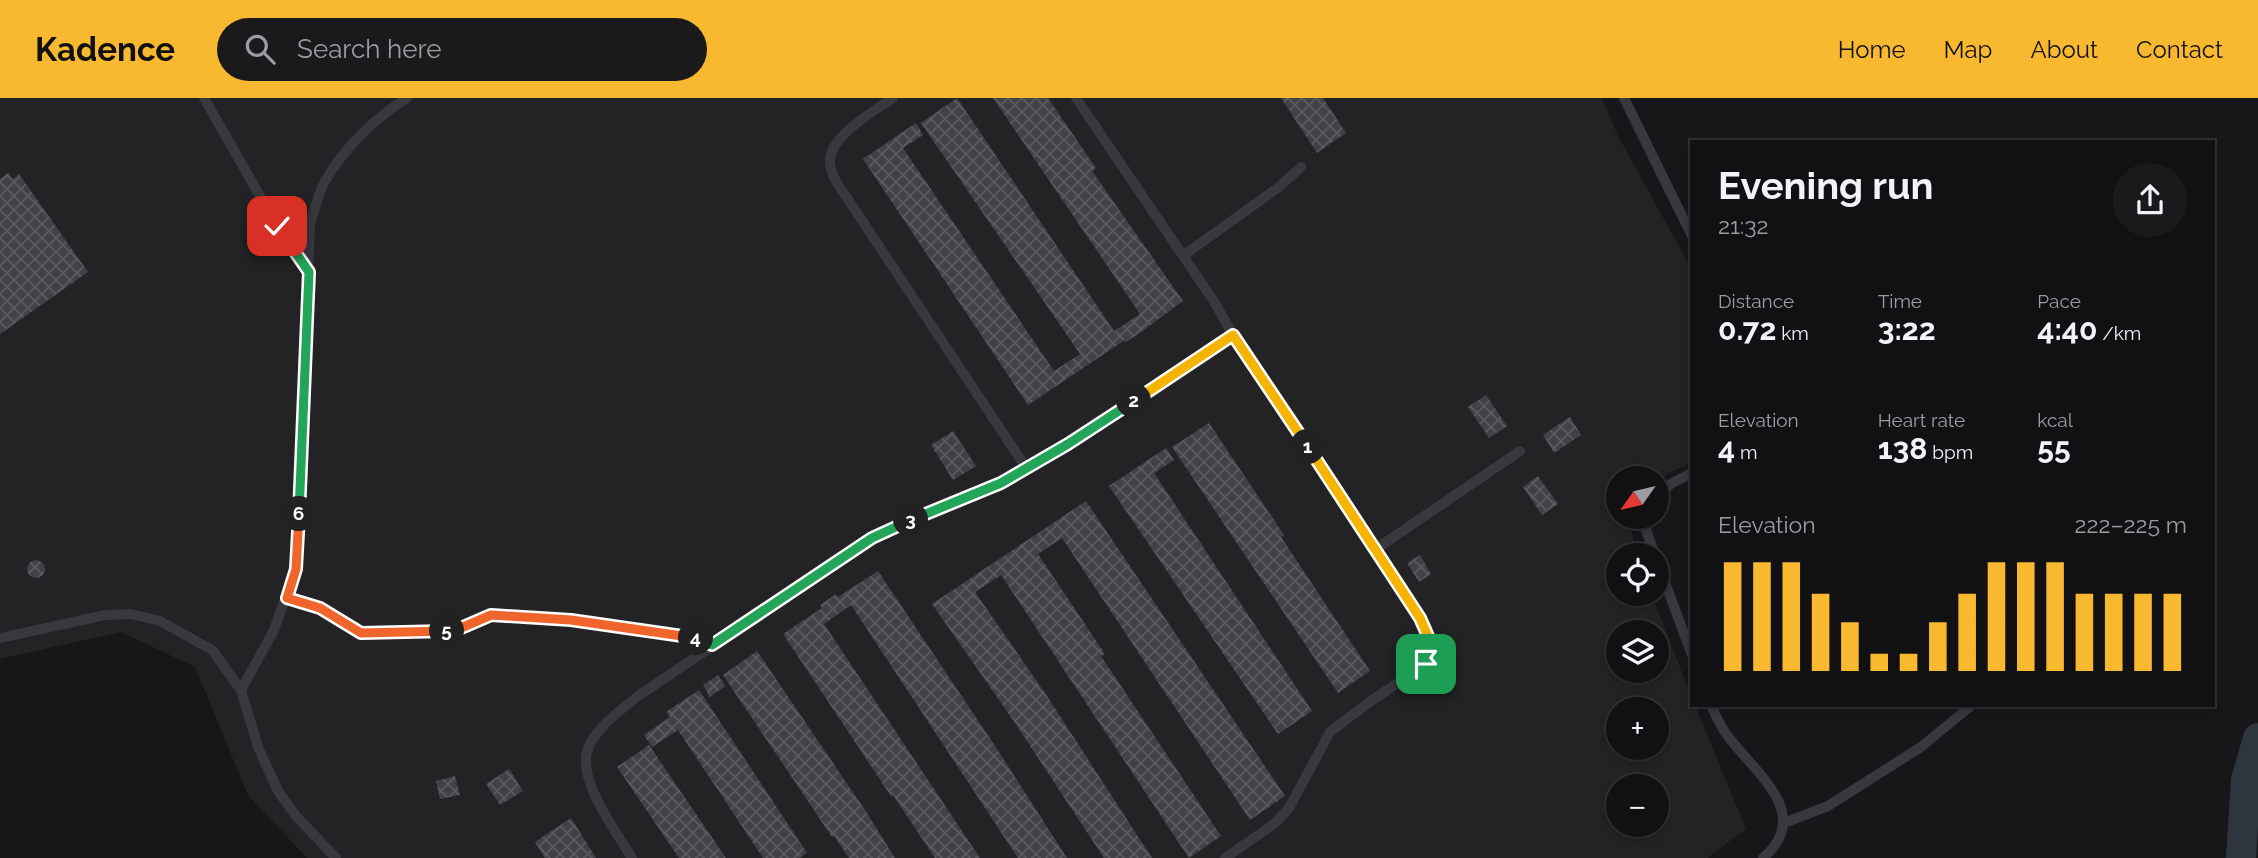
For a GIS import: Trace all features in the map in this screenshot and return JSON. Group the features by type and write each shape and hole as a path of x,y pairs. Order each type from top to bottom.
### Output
{"lane":[{"path":"204,98 277,226 309,272"},
{"path":"242,690 274,630 296,569 310,223 324,183 358,137 407,98"},
{"path":"893,98 836,143 830,160 831,170 1027,469"},
{"path":"1076,98 1184,255 1233,335 1376,549 1426,630 1431,643 1426,664 1329,732 1289,808 1274,824 1225,858"},
{"path":"1624,98 1690,232"},
{"path":"1184,255 1279,187 1301,167"},
{"path":"632,858 591,787 585,759 589,746 620,710 872,538 987,490 1027,469 1233,335"},
{"path":"1376,549 1521,451"},
{"path":"1670,485 1690,475"},
{"path":"1669,593 1690,650"},
{"path":"0,638 106,615 131,614 160,621 194,638 212,650 242,690 258,747 278,791 314,836 336,858"},
{"path":"1712,707 1727,736 1762,774 1777,797 1784,823 1781,838 1763,858"},
{"path":"1784,823 1828,806 1921,747 1970,707"}],"path":[{"path":"287,598 320,608 361,633 454,631 491,615 571,620 694,637 712,645"}],"shaded area":[{"path":"0,98 1602,98 1617,134 1690,266 1690,463 1670,473 1670,466 1606,466 1606,529 1631,529 1635,543 1606,543 1606,606 1656,606 1662,620 1606,620 1606,683 1669,683 1669,639 1690,693 1690,707 1696,707 1746,829 1707,858 307,858 248,795 195,667 121,632 0,659"}],"building":[{"path":"957,98 1114,331 1140,314 993,98 1048,98 1096,168 1092,171 1183,301 1141,332 1028,405 863,159 916,123 923,135 903,148 1054,371 1080,354 921,123"},
{"path":"1281,98 1323,98 1346,133 1317,153"},
{"path":"8,173 13,179 19,174 88,272 0,334 0,179"},
{"path":"1486,395 1507,426 1489,438 1468,407"},
{"path":"1570,417 1581,435 1554,453 1543,435"},
{"path":"1209,423 1370,671 1338,693 1172,447"},
{"path":"953,431 976,466 953,480 931,445"},
{"path":"1166,448 1174,460 1154,473 1312,711 1278,734 1109,486"},
{"path":"1538,476 1558,504 1542,515 1523,487"},
{"path":"1086,501 1285,796 1250,820 1062,538 1038,554 1105,654 1101,656 1221,836 1189,858 1001,575 975,592 1045,693 1152,858 1104,858 932,604"},
{"path":"1420,555 1431,574 1419,582 1407,563"},
{"path":"36,560 42,563 45,569 42,575 36,578 30,575 27,569 30,563"},
{"path":"878,571 1067,858 1018,858 851,605 824,624 980,858 935,858 783,634 822,608 820,605 836,594 838,597"},
{"path":"757,651 895,858 849,858 723,675"},
{"path":"718,675 725,686 710,697 703,685"},
{"path":"699,690 807,853 799,858 763,858 678,730 652,747 644,735 670,717 666,712"},
{"path":"649,745 726,858 679,858 617,767"},
{"path":"509,769 523,791 500,805 486,784"},
{"path":"455,776 460,795 440,799 436,781"},
{"path":"571,818 596,858 545,858 535,842"}],"waterway":[{"path":"2241,858 2246,780 2258,738"}],"route":[{"path":"277,226 309,272 296,569 287,598 320,608 361,633 454,631 491,615 571,620 694,637 712,645 872,538 987,490 1027,469 1233,335 1420,618 1431,643 1426,664"}]}
